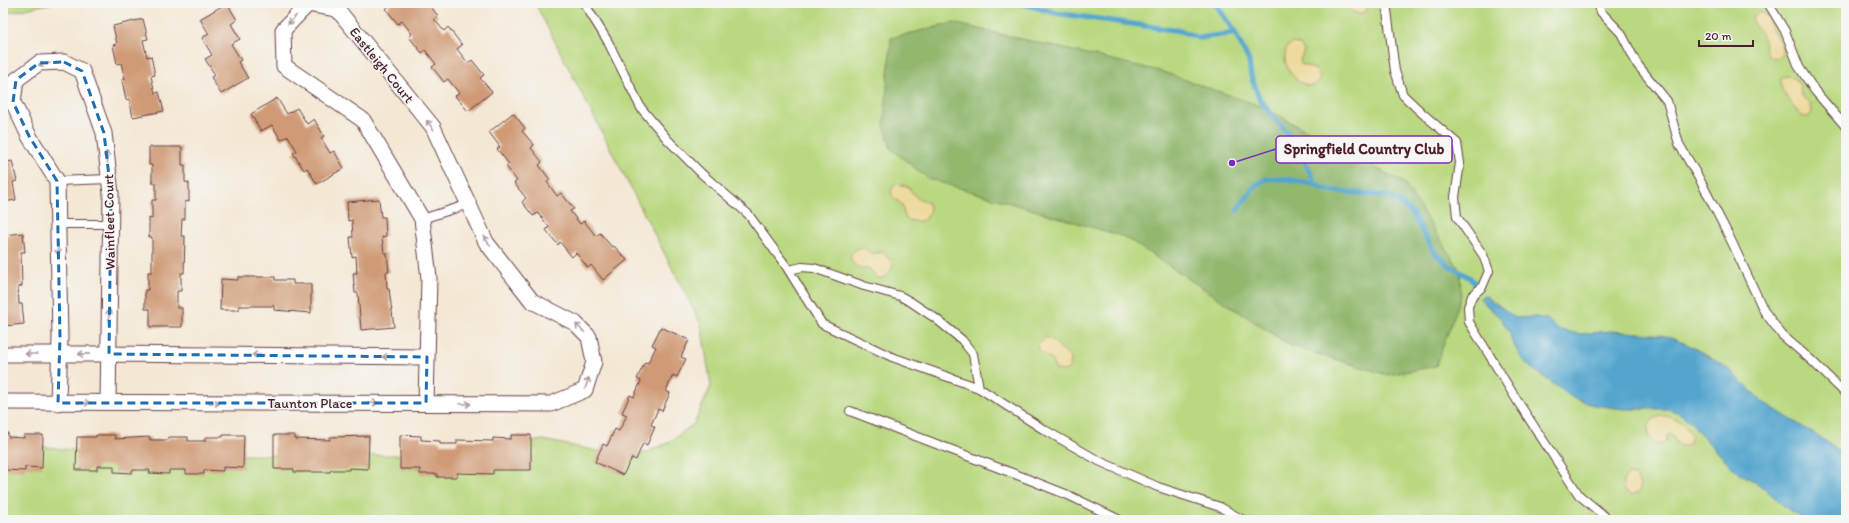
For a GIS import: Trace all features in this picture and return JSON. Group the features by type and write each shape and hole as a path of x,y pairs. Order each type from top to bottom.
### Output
{"street":[{"name":"Eastleigh Court","path":"426,403 429,278 422,219 363,120 284,66 283,30 308,4 337,10 433,128 486,242 532,300 575,323 589,337 594,362"},
{"name":"Wainfleet Court","path":"57,181 29,136 13,102 16,80 39,63 64,62 82,71 104,133 109,179 110,224 108,402"},
{"path":"57,181 60,354 58,403"},
{"path":"3,354 427,357"},
{"name":"Taunton Place","path":"3,402 551,404 585,390 594,362"}],"lane":[{"path":"584,3 607,40 641,108 668,140 702,174 748,214 789,270 822,324 892,357 979,388 1043,429 1099,462 1158,487 1220,507 1242,520"},
{"path":"1386,3 1395,71 1403,94 1422,113 1457,143 1460,151 1460,163 1454,197 1456,217 1482,255 1489,271 1482,287 1472,296 1468,307 1469,322 1518,402 1579,495 1609,520"},
{"path":"1598,3 1600,12 1621,33 1636,64 1667,101 1679,144 1700,180 1729,236 1764,311 1782,335 1811,360 1846,394"},
{"path":"1768,3 1785,31 1799,67 1815,91 1846,127"},
{"path":"57,181 109,179"},
{"path":"422,219 469,204"},
{"path":"58,224 110,224"},
{"path":"789,270 802,267 814,268 864,286 900,296 911,302 935,318 962,340 973,354 979,388"},
{"path":"850,411 1068,495 1120,520"}],"highlighted area":[{"path":"64,62 82,71 104,133 111,194 109,354 427,357 426,403 58,403 60,337 57,181 29,136 13,102 16,80 39,63"}],"green space":[{"path":"3,3 53,3 3,14"},
{"path":"535,3 1846,3 1846,520 3,520 3,442 98,453 326,456 461,454 543,440 632,458 666,444 694,424 711,386 701,324"},
{"path":"953,23 1160,71 1263,107 1404,183 1460,270 1461,296 1436,366 1388,375 1291,346 1125,237 929,179 891,149 884,125 891,38"}],"sand":[{"path":"1346,3 1369,3 1366,11 1359,14 1351,11"},
{"path":"1761,12 1768,17 1770,26 1782,47 1782,55 1777,58 1772,57 1767,53 1762,35 1755,27 1753,22 1753,16"},
{"path":"1293,43 1300,45 1304,51 1300,60 1301,64 1316,70 1320,75 1317,83 1312,86 1305,85 1297,80 1286,64 1285,55 1288,46"},
{"path":"1787,76 1794,78 1798,82 1801,95 1811,105 1812,112 1809,117 1802,117 1783,92 1780,82 1783,77"},
{"path":"896,184 907,186 917,198 927,202 930,208 927,218 922,221 916,221 905,218 902,205 892,196 891,190"},
{"path":"858,248 864,248 872,254 882,252 893,263 893,266 887,275 879,278 875,276 870,269 860,268 854,265 850,255"},
{"path":"1044,338 1049,338 1052,340 1069,356 1071,362 1067,370 1056,370 1050,358 1039,351 1038,345"},
{"path":"1666,416 1678,421 1688,429 1692,437 1689,444 1684,446 1679,445 1670,434 1667,435 1666,441 1660,444 1654,443 1650,439 1648,433 1651,421 1657,417"},
{"path":"1629,474 1636,477 1640,485 1639,492 1632,495 1625,491 1623,486 1624,480"}],"water":[{"path":"1482,296 1486,296 1516,318 1536,317 1547,319 1557,329 1579,334 1611,331 1666,336 1689,345 1726,367 1763,402 1827,442 1846,457 1846,520 1805,520 1789,510 1764,488 1734,469 1703,437 1690,421 1679,413 1668,409 1624,409 1593,405 1573,398 1531,368 1520,356 1512,342 1510,333 1501,319 1480,299"}],"building":[{"path":"227,3 237,20 231,24 240,39 231,44 241,60 238,62 248,78 221,94 211,77 215,75 205,59 212,55 202,38 209,34 200,19"},
{"path":"388,3 428,3 438,16 434,19 444,31 448,27 462,45 457,49 468,63 472,60 484,75 480,78 492,92 468,111 455,96 459,93 448,79 444,82 432,67 436,64 425,50 422,53 409,37 412,34 402,21 398,24 386,9 390,5"},
{"path":"143,19 148,39 143,40 147,57 151,56 155,75 151,76 155,93 159,92 164,111 133,117 129,99 126,100 122,80 125,79 121,63 117,64 113,45 117,44 113,26"},
{"path":"277,98 287,114 297,108 307,124 314,119 324,136 321,138 330,153 334,151 344,168 317,184 307,168 304,170 293,153 297,151 288,136 281,140 272,125 261,131 251,114"},
{"path":"513,113 525,128 522,131 534,145 531,148 542,162 539,165 550,180 547,182 557,196 561,193 574,209 570,211 580,224 584,221 596,236 600,233 612,247 614,246 627,260 603,280 591,265 588,268 576,253 572,257 560,242 558,245 546,230 549,227 538,213 533,216 522,202 526,198 514,183 517,181 506,166 509,164 497,149 500,147 489,132"},
{"path":"3,145 8,162 12,161 17,181 13,182 16,200 3,202"},
{"path":"149,147 182,147 182,165 185,165 185,182 189,183 189,201 185,202 185,219 182,219 181,236 185,236 184,273 181,273 181,291 177,291 177,308 182,308 182,327 150,327 150,309 145,309 145,290 148,290 148,272 152,272 152,237 149,237 149,218 152,219 152,200 156,200 156,183 152,183 152,165 149,165"},
{"path":"379,199 381,217 385,217 386,236 382,237 384,253 387,253 389,272 386,272 387,289 389,289 394,327 361,330 358,293 355,293 353,273 357,273 356,256 352,257 350,237 353,237 352,220 348,221 347,202"},
{"path":"23,233 25,252 21,252 22,286 18,287 19,304 22,304 24,324 3,326 3,235"},
{"path":"238,277 275,277 275,280 293,280 293,284 311,284 311,313 274,310 274,306 239,306 239,310 220,310 221,279 238,280"},
{"path":"661,327 689,340 681,357 686,359 677,377 673,375 666,391 670,393 662,411 658,409 651,425 655,427 647,445 643,443 636,460 632,458 623,475 595,462 603,444 607,446 615,429 619,431 627,415 622,413 630,395 634,397 641,381 637,379 645,362 648,363 656,347 652,345"},
{"path":"3,433 8,433 8,437 24,438 24,435 43,435 42,468 25,467 25,471 6,470 6,465 3,465"},
{"path":"96,435 115,435 115,439 150,437 150,440 168,440 169,437 188,437 188,441 205,441 205,437 244,435 243,468 223,467 223,471 204,470 204,474 186,474 186,470 169,470 169,474 149,473 150,470 132,470 132,473 114,472 114,466 97,466 97,470 76,470 77,437 96,437"},
{"path":"274,435 295,435 295,439 330,440 330,437 369,436 368,469 349,468 349,470 331,470 330,472 294,472 294,469 274,469"},
{"path":"400,435 421,436 421,440 440,441 440,444 457,444 457,440 493,441 493,438 511,439 511,435 531,435 531,470 493,470 493,474 457,473 457,477 437,477 437,474 420,474 420,469 400,469"}],"waterway":[{"path":"1021,3 1056,13 1181,31 1199,38 1235,33"},
{"path":"1215,3 1235,33 1249,61 1251,76 1260,100 1296,144 1316,184 1324,189 1388,196 1401,204 1411,212 1435,253 1447,264 1470,278 1475,284"},
{"path":"1237,210 1252,189 1264,180 1275,178 1316,184"}],"place":[{"name":"Springfield Country Club","path":"1232,163"}]}
